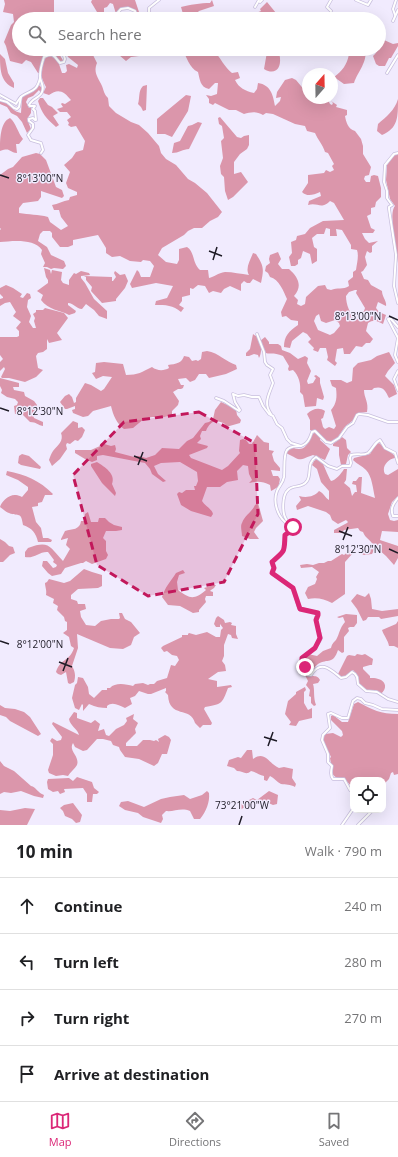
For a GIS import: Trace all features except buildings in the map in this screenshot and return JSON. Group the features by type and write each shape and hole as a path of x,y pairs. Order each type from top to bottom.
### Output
{"street":[{"path":"149,12 149,8 159,0"},
{"path":"331,0 327,7 331,11"},
{"path":"356,0 368,5 371,0"},
{"path":"395,15 393,9 396,0"},
{"path":"255,7 261,1"},
{"path":"118,12 121,9 128,8 135,12"},
{"path":"393,21 398,10"},
{"path":"387,72 398,55"},
{"path":"0,95 15,104 21,97 34,90 38,84 41,67 46,56"},
{"path":"55,56 60,63 64,62 64,56"},
{"path":"40,77 43,87 41,94 31,100 29,105 35,106 33,109 35,111 36,120 33,118 29,119 29,121 33,124 33,128 28,135 31,140 41,143 43,148 41,153"},
{"path":"0,100 7,102 17,109 19,107 21,97"},
{"path":"398,153 394,154 385,165 384,182 387,191 387,198 392,205 389,208 396,254 394,286 398,303"},
{"path":"398,326 391,319 388,319 398,338 395,355 398,362"},
{"path":"257,334 264,352 265,362 273,369 270,375 273,383 266,402 267,406 291,444 302,446"},
{"path":"398,371 394,379 398,390"},
{"path":"216,398 224,401 239,411 240,410 235,402 233,394 238,396 258,396 261,398 263,406 269,414 273,416"},
{"path":"293,527 285,523 279,514 277,510 276,498 278,490 284,480 285,456 286,451 290,447 302,446 308,442 311,434 315,431 329,444 334,443 347,426 353,423 359,414 368,415 388,422 398,422"},
{"path":"293,527 293,524 287,522 285,518 283,500 289,489 306,483 309,478 308,472 311,463 315,457 319,458 328,466 337,469 342,466 350,466 351,455 368,453 375,443 380,440 385,448 395,453 398,463"},
{"path":"398,498 393,504 392,511 393,516 398,516"},
{"path":"293,527 292,530 285,535 284,549 279,557 272,562 274,568 272,573 293,588 300,609 318,613 316,620 320,638 315,648 303,656 302,660 302,664 307,670 308,675 311,675 314,671 321,667 331,669 342,678 352,672 357,677 358,684 366,691 378,692 388,699 398,702"},
{"path":"350,790 344,779 333,779 331,776 332,766 328,762 328,754 322,740 323,735 330,728 328,714 331,713 342,718 348,718 353,701 359,698 365,703 382,709 398,710"},
{"path":"342,825 350,813"},
{"path":"358,825 370,813"}],"highlighted area":[{"path":"199,412 255,443 258,514 224,582 148,596 97,565 73,475 124,422"}],"shaded area":[{"path":"4,0 54,0 54,12 12,12 12,14 3,12 5,4"},
{"path":"92,0 135,0 139,12 123,8 115,12 113,4 110,3 104,8 104,12 97,12 91,2"},
{"path":"212,0 214,6 198,12 182,12 181,7 195,4 210,3"},
{"path":"267,2 275,12 258,12 261,11 260,9"},
{"path":"12,24 12,56 45,56 40,73 38,73 31,62 26,60 22,64 10,61 4,42"},
{"path":"386,41 393,44 398,43 398,46 385,66 379,66 376,64 373,56 386,56"},
{"path":"0,54 5,59 8,73 14,83 14,88 3,79"},
{"path":"53,56 59,64 62,73 67,71 66,65 69,64 77,68 78,65 68,57 94,56 97,63 96,75 108,98 109,106 116,113 139,125 148,133 159,146 161,153 166,159 176,165 188,179 207,193 222,212 218,217 210,221 202,228 194,228 188,231 162,248 158,255 166,262 177,264 179,260 179,249 187,247 190,249 197,267 200,270 208,270 209,278 225,272 249,275 248,267 253,253 256,254 262,265 263,271 261,283 253,279 250,283 244,281 241,284 241,291 230,286 224,289 221,293 213,291 209,293 205,286 198,285 193,289 190,288 190,295 182,297 182,301 179,305 184,308 181,312 169,306 155,305 156,301 167,298 173,286 156,283 132,288 130,284 137,270 141,277 150,277 154,266 150,261 130,261 120,256 112,257 106,253 106,248 98,235 73,240 73,245 68,247 60,247 52,237 52,233 50,231 43,231 40,234 38,241 47,247 51,255 64,261 66,266 63,269 43,267 45,263 41,254 42,250 34,244 22,241 0,242 0,175 13,167 22,157 36,153 40,154 46,160 56,187 62,190 64,196 62,198 41,191 41,197 38,201 23,203 19,208 19,213 48,217 50,222 61,230 68,226 61,217 59,210 54,210 52,205 69,200 70,197 77,195 77,192 68,188 66,183 70,172 64,165 76,152 83,150 85,141 76,126 71,127 68,125 69,123 67,120 71,117 67,112 60,112 57,109 63,107 61,104 62,103 65,104 71,100 66,94 58,91 49,95 43,93 46,87 42,80 41,69 46,57"},
{"path":"56,56 60,56 64,62 59,62"},
{"path":"120,56 139,56 131,57 126,61"},
{"path":"186,56 218,56 232,73 238,72 240,78 235,80 240,87 254,93 257,89 258,83 269,88 275,106 280,101 281,97 276,98 277,92 285,80 292,78 296,80 302,87 302,104 336,104 337,105 336,107 347,110 347,115 345,116 346,121 351,129 355,131 361,139 363,154 371,167 369,175 365,176 364,179 366,182 370,182 371,176 378,176 381,188 381,197 376,202 375,207 371,208 371,214 367,216 371,228 375,230 373,233 362,233 369,243 378,241 372,246 372,252 370,253 367,251 365,257 367,265 361,272 364,279 368,280 371,285 382,291 386,306 378,302 376,308 379,312 386,315 383,324 376,321 368,323 366,331 373,339 370,343 366,343 362,347 356,346 350,354 344,354 343,348 337,349 335,361 337,363 335,366 327,360 328,357 326,348 320,348 318,352 313,350 314,348 308,342 311,339 303,332 292,341 290,348 284,347 286,337 298,325 298,321 291,320 286,316 282,317 281,312 287,299 279,283 270,277 265,271 266,266 270,263 270,255 278,252 281,259 278,264 282,269 289,269 297,278 299,285 294,296 298,300 297,304 301,306 305,304 306,297 318,286 325,285 327,289 331,290 349,286 348,281 353,277 353,272 356,270 358,252 357,250 351,249 351,245 342,230 336,229 337,236 330,236 330,229 326,228 324,234 317,234 312,238 314,247 317,249 317,261 312,264 310,254 303,251 301,258 298,260 298,264 295,266 291,266 289,257 292,253 291,242 296,240 297,236 305,234 310,228 323,221 344,220 334,203 330,201 324,205 308,205 309,201 321,196 320,192 306,195 302,192 308,183 308,175 324,173 326,170 330,172 334,170 332,166 334,164 328,153 325,152 315,133 307,131 305,126 295,124 273,114 266,113 263,115 254,112 244,114 236,110 229,110 215,103 213,105 209,103 209,99 206,95 211,96 217,94 218,83 215,83 209,89 204,87 201,83 198,72 190,65","holes":["357,290 356,293 365,308 364,311 360,312 358,319 355,320 351,315 346,296 349,292","319,314 321,321 326,323 335,320 340,326 330,335 318,330 314,321 316,316"]},
{"path":"266,56 280,56 279,66 276,70 271,72 264,69"},
{"path":"348,56 366,56 354,83 344,84 338,80 338,74 345,65"},
{"path":"39,85 42,88 41,93 39,90 33,96 28,98 26,102 29,108 31,107 31,113 27,119 31,129 27,133 22,122 17,116 11,113 7,107 0,104 0,101 7,104 15,111 21,113 22,97 34,91"},
{"path":"147,85 146,110 143,111 138,104 139,95 141,88"},
{"path":"186,95 191,96 188,111 172,137 165,134 157,134 157,119"},
{"path":"40,98 43,98 48,105 58,113 53,116 59,125 56,127 43,113 38,101"},
{"path":"398,99 396,122 391,129 382,135 377,131 378,124 392,110"},
{"path":"220,117 237,137 241,138 249,135 249,145 247,149 240,154 234,162 234,174 241,172 248,182 228,200 225,191 224,177 221,174 220,166 223,158 221,141 224,138 222,126 219,124 218,118"},
{"path":"10,118 23,139 19,144 16,144 17,153 8,150 0,151 2,127"},
{"path":"198,122 202,123 189,149 172,153 174,143 180,141 188,126"},
{"path":"395,154 398,154 398,263 392,216 395,206 390,199 386,180 387,165"},
{"path":"44,268 50,270 51,274 52,270 62,272 61,280 63,283 69,285 69,280 74,273 76,274 81,271 89,273 90,275 81,276 81,278 94,299 107,311 107,319 99,316 86,304 82,309 68,303 68,305 76,311 75,313 69,315 47,306 41,300 43,295 37,291 48,283"},
{"path":"115,271 120,275 125,274 128,281 116,301 102,303 91,291 92,287 84,276 112,277 113,281 116,277 114,273"},
{"path":"6,285 22,294 20,297 23,298 27,293 30,294 31,298 28,300 27,307 31,316 29,322 33,328 36,328 33,314 36,310 43,310 45,308 64,313 68,318 57,333 62,340 49,343 47,339 47,349 38,353 36,356 38,368 43,370 36,377 25,382 1,377 5,369 4,367 0,371 0,362 3,359 0,355 0,337 19,336 19,331 16,328 21,322 13,316 16,312 10,302 0,306 0,299 3,297 0,294 0,288"},
{"path":"253,334 258,338 261,345 259,358 258,355 254,354 246,356 246,353 250,349"},
{"path":"265,337 269,344 278,344 281,346 282,350 290,353 298,359 305,356 308,358 307,363 311,371 307,381 308,384 313,383 316,378 314,376 316,375 320,378 324,397 323,400 317,398 316,406 305,407 303,395 300,392 300,383 297,375 293,370 289,371 289,366 283,356 266,353 264,351 260,341"},
{"path":"207,351 236,365 237,369 226,374 209,378 206,374 199,374 195,380 190,382 186,378 178,379 181,385 184,385 183,388 173,392 179,401 178,405 172,411 172,415 160,418 145,418 133,428 124,429 119,425 111,406 93,411 88,416 83,417 73,413 72,410 75,409 75,406 65,409 60,402 69,394 74,403 76,402 76,398 85,383 101,391 104,389 112,377 103,376 96,379 92,373 95,372 96,363 104,362 123,364 126,375 130,375 140,373 152,367 158,370 167,369 169,368 168,365 178,363 184,356 189,357 192,361 198,361 201,359 202,352"},
{"path":"389,352 395,363 385,376 394,385 397,394 389,398 382,388 364,390 367,412 359,413 355,419 345,427 339,436 331,442 326,440 316,431 310,430 310,420 307,414 316,409 325,411 323,418 321,419 325,429 329,427 334,429 336,426 331,410 336,400 336,388 332,386 330,380 341,380 347,383 352,381 353,368 358,363 371,360 377,356"},
{"path":"0,378 19,383 19,387 13,387 14,390 24,392 25,396 34,401 37,405 33,415 34,418 43,422 43,426 30,422 22,414 15,414 14,406 17,405 18,402 15,399 7,397 1,393"},
{"path":"221,402 236,409 237,415 241,420 240,423 226,427 225,424 216,421 211,423 206,431 202,431 200,436 201,439 197,443 208,446 207,448 189,455 191,458 222,470 228,466 240,453 240,440 246,440 249,444 252,444 257,435 264,442 269,443 269,450 274,451 272,454 274,461 280,468 280,471 271,470 273,476 278,476 280,479 278,486 271,491 270,485 265,483 249,483 252,480 249,474 248,466 243,465 237,471 238,480 227,482 220,487 207,487 202,501 212,512 213,514 211,517 191,511 181,505 177,494 186,490 195,490 194,486 196,486 198,481 197,472 180,462 161,463 154,466 158,474 166,481 163,482 152,474 145,463 103,455 97,456 97,460 92,462 75,453 75,450 91,450 100,446 101,443 111,446 115,445 115,452 134,457 139,456 146,458 155,455 162,448 179,449 187,441 193,438 205,423 213,419 215,410"},
{"path":"73,421 78,423 78,428 82,427 85,430 82,437 78,441 75,440 70,444 67,443 67,449 60,459 52,466 49,460 52,452 61,441 61,433"},
{"path":"315,432 321,437 320,440 330,449 325,460 313,455 300,459 286,453 292,447 299,449 305,447"},
{"path":"342,437 346,440 347,448 351,452 348,455 346,464 341,465 339,447 333,446 333,444"},
{"path":"379,443 395,456 395,458 386,464 384,469 385,474 388,475 398,469 398,496 392,502 388,514 390,520 398,520 398,532 382,531 380,540 398,546 398,558 394,565 378,549 374,550 372,554 364,555 360,553 362,550 374,546 358,528 344,530 342,533 334,533 334,530 348,522 346,520 338,524 332,520 330,515 326,512 308,506 297,510 296,506 301,500 299,496 304,497 315,495 319,491 329,500 329,491 321,482 317,469 312,465 314,461 319,458 331,481 335,479 344,469 347,469 346,480 344,483 350,488 352,496 355,492 357,492 356,485 352,484 353,481 356,481 359,477 362,477 361,493 375,498 370,476 353,460 354,458 370,454 376,444"},
{"path":"22,454 29,456 41,467 40,469 18,463 19,456"},
{"path":"97,462 111,474 113,480 112,484 116,493 115,496 102,483 91,466 91,464"},
{"path":"7,471 32,479 43,485 53,494 45,495 42,502 38,503 38,506 32,507 36,522 41,528 43,538 52,540 51,542 38,542 33,531 23,525 19,515 8,513 0,507 8,497 18,495 22,497 28,490 28,487 18,480 6,475"},
{"path":"258,503 263,521 254,532 259,539 250,539 242,536 241,524"},
{"path":"88,512 91,522 98,522 99,518 105,518 114,525 122,527 122,530 106,531 103,538 106,541 106,551 108,555 106,559 92,564 86,561 65,568 61,574 52,576 42,566 43,561 47,561 53,568 57,565 53,562 54,560 48,552 31,557 25,557 25,552 28,548 45,545 51,548 63,561 70,549 66,545 68,538 61,540 65,531 77,528 81,521 84,521 85,514"},
{"path":"0,539 9,546 13,547 15,553 10,555 3,562 0,562"},
{"path":"350,550 353,551 353,553 345,562 345,594 332,603 326,600 314,598 308,599 305,593 308,587 315,584 317,579 316,577 319,572 312,567 301,568 300,565 313,565 331,561 342,554 344,555"},
{"path":"84,569 102,575 102,586 98,588 78,589 71,595 71,599 77,601 78,604 85,604 86,609 80,611 81,617 86,625 95,626 101,621 119,619 119,613 122,613 125,619 131,622 140,633 134,637 131,645 123,649 110,648 77,634 78,648 72,666 75,678 74,682 70,684 68,683 66,672 61,675 56,672 74,648 71,646 69,637 63,633 67,630 67,622 57,610 58,606 53,603 54,599 46,595 45,583 49,579 64,583 70,581"},
{"path":"183,570 185,573 179,575 177,582 178,590 189,597 195,597 206,590 204,588 216,585 210,591 213,592 213,596 206,596 206,602 199,612 193,613 180,606 168,605 162,597 166,587 176,573"},
{"path":"369,593 372,609 382,611 398,609 398,616 381,619 379,617 368,617 363,621 351,601 357,594 365,597"},
{"path":"346,614 357,615 357,623 354,627 348,628 349,631 344,637 344,652 342,653 338,650 334,658 318,664 310,674 304,662 305,656 308,654 317,656 323,651 331,648 345,622 343,617 337,617"},
{"path":"218,616 224,620 225,623 230,622 232,623 231,625 236,626 236,634 238,639 232,638 231,635 228,634 224,645 224,656 222,661 225,665 226,671 218,672 208,679 217,681 217,687 231,685 232,687 228,688 221,702 205,707 204,709 212,723 211,725 203,725 200,728 189,715 172,707 169,702 168,695 165,692 166,688 151,694 139,691 135,696 130,698 132,704 125,708 113,704 107,706 107,708 89,704 83,711 82,704 79,710 75,708 72,698 78,677 83,678 88,687 89,694 94,698 102,690 107,690 107,688 118,684 133,686 135,684 143,683 148,685 167,678 171,665 175,666 179,660 177,656 172,655 167,651 164,652 161,648 182,637 182,635 188,635 189,633 196,635 207,632 216,637 220,637 221,630 223,628 220,624 220,627 216,627 214,624"},
{"path":"398,621 398,648 389,646 382,630 396,624"},
{"path":"357,654 365,654 373,659 372,665 363,667 363,669 370,676 370,678 381,680 385,684 384,690 381,694 376,690 366,690 359,683 359,678 353,670 344,677 341,677 338,674 347,656 355,656"},
{"path":"306,671 309,676 317,677 320,680 318,683 313,684 316,705 314,706 311,703 311,697 309,696 310,690 306,685 308,681 304,673"},
{"path":"305,687 304,703 308,710 312,708 312,718 299,721 296,726 289,725 291,722 285,714 288,701 296,694 296,692"},
{"path":"358,702 377,711 398,714 398,774 394,775 393,772 391,773 386,782 386,777 350,777 350,785 344,778 339,778 333,775 331,771 333,766 331,764 331,757 325,746 325,734 333,733 341,737 343,735 342,731 331,720 331,716 333,715 342,722 348,722 354,704"},
{"path":"0,705 5,708 24,712 30,717 41,734 38,736 0,715"},
{"path":"74,712 77,713 77,718 91,723 95,720 100,724 98,731 104,729 106,735 109,736 116,729 124,725 127,721 126,718 134,714 133,719 138,723 135,729 136,733 126,743 126,746 137,746 143,740 156,740 159,742 158,739 165,735 171,740 167,754 162,754 158,763 154,766 139,759 125,757 119,747 113,745 111,741 97,739 87,750 83,751 75,747 73,743 72,749 77,759 77,765 68,776 56,776 49,773 48,770 53,755 53,744 50,741 52,738 57,741 61,740 62,737 52,724 53,722 79,735 69,719"},
{"path":"247,750 252,750 253,759 261,756 279,768 284,767 293,769 292,778 296,784 295,787 281,784 270,776 267,781 264,780 264,776 254,772 251,771 244,773 227,766 229,760 238,757 241,758"},
{"path":"0,761 4,766 14,771 44,795 43,798 21,791 11,793 4,792 0,794"},
{"path":"77,777 92,782 94,788 99,792 97,794 93,794 92,802 87,802 87,794 83,788 64,789 65,792 60,794 58,791 53,792 48,789 48,779 69,778 73,781"},
{"path":"207,791 209,793 208,803 206,810 200,819 194,819 190,811 187,810 166,811 162,815 163,819 161,823 143,817 138,813 125,810 119,806 121,802 128,801 144,807 161,799 170,797 184,795 190,799 202,795"},
{"path":"269,791 278,795 277,804 273,805 264,801 240,810 239,807 241,804 253,798 257,800"},
{"path":"73,803 82,815 80,822 76,823 72,819 65,816 60,808 64,805"},
{"path":"25,808 35,809 27,825 0,825 0,810 10,811"}],"route":[{"path":"293,527 292,530 287,532 285,535 284,549 279,557 272,562 274,568 272,574 293,588 300,609 315,611 318,613 316,620 318,631 321,636 315,648 303,656 302,664 305,667"}]}
